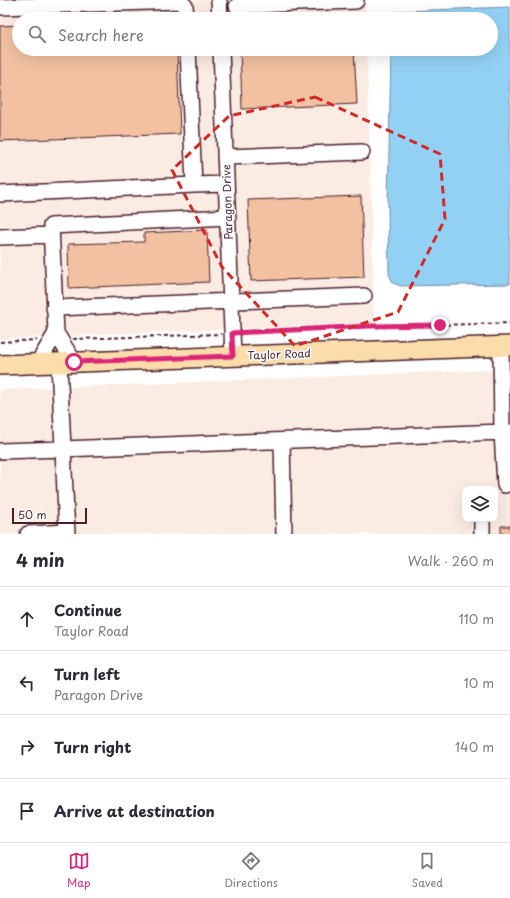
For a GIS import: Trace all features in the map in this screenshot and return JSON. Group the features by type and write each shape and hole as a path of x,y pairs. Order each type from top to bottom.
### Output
{"main road":[{"name":"Taylor Road","path":"0,365 505,346"}],"street":[{"path":"219,0 220,12"},
{"path":"0,7 179,1 185,6 185,12"},
{"path":"237,6 297,1 356,1"},
{"path":"188,56 194,185"},
{"name":"Paragon Drive","path":"221,56 233,356"},
{"path":"225,157 362,152"},
{"path":"0,194 226,184"},
{"path":"28,534 67,533 63,449 66,362 56,337 51,226 228,217"},
{"path":"0,237 51,234"},
{"path":"54,308 364,296"},
{"path":"38,363 56,337"},
{"path":"502,487 506,432 505,346"},
{"path":"0,451 506,432"},
{"path":"282,441 284,534"},
{"path":"482,522 482,534"}],"path":[{"path":"0,342 56,337 232,333 369,326 510,322"}],"highlighted area":[{"path":"315,97 440,154 445,219 398,312 295,346 222,267 172,170 229,116"}],"shaded area":[{"path":"0,0 365,0 366,12 12,12 12,56 367,56 374,323 0,339"},
{"path":"510,369 510,534 0,534 0,390"}],"water":[{"path":"510,7 510,284 401,286 393,283 389,274 388,206 391,56 498,56 498,12 395,12"}],"building":[{"path":"12,25 12,56 177,56 180,134 0,141 0,26"},
{"path":"240,56 354,56 357,104 242,109"},
{"path":"361,196 364,277 251,281 248,200"},
{"path":"207,230 209,282 69,288 68,244 144,242 144,233"},
{"path":"501,526 510,526 510,534 501,534"}],"route":[{"path":"74,362 233,356 232,333 369,326 440,325"}]}
